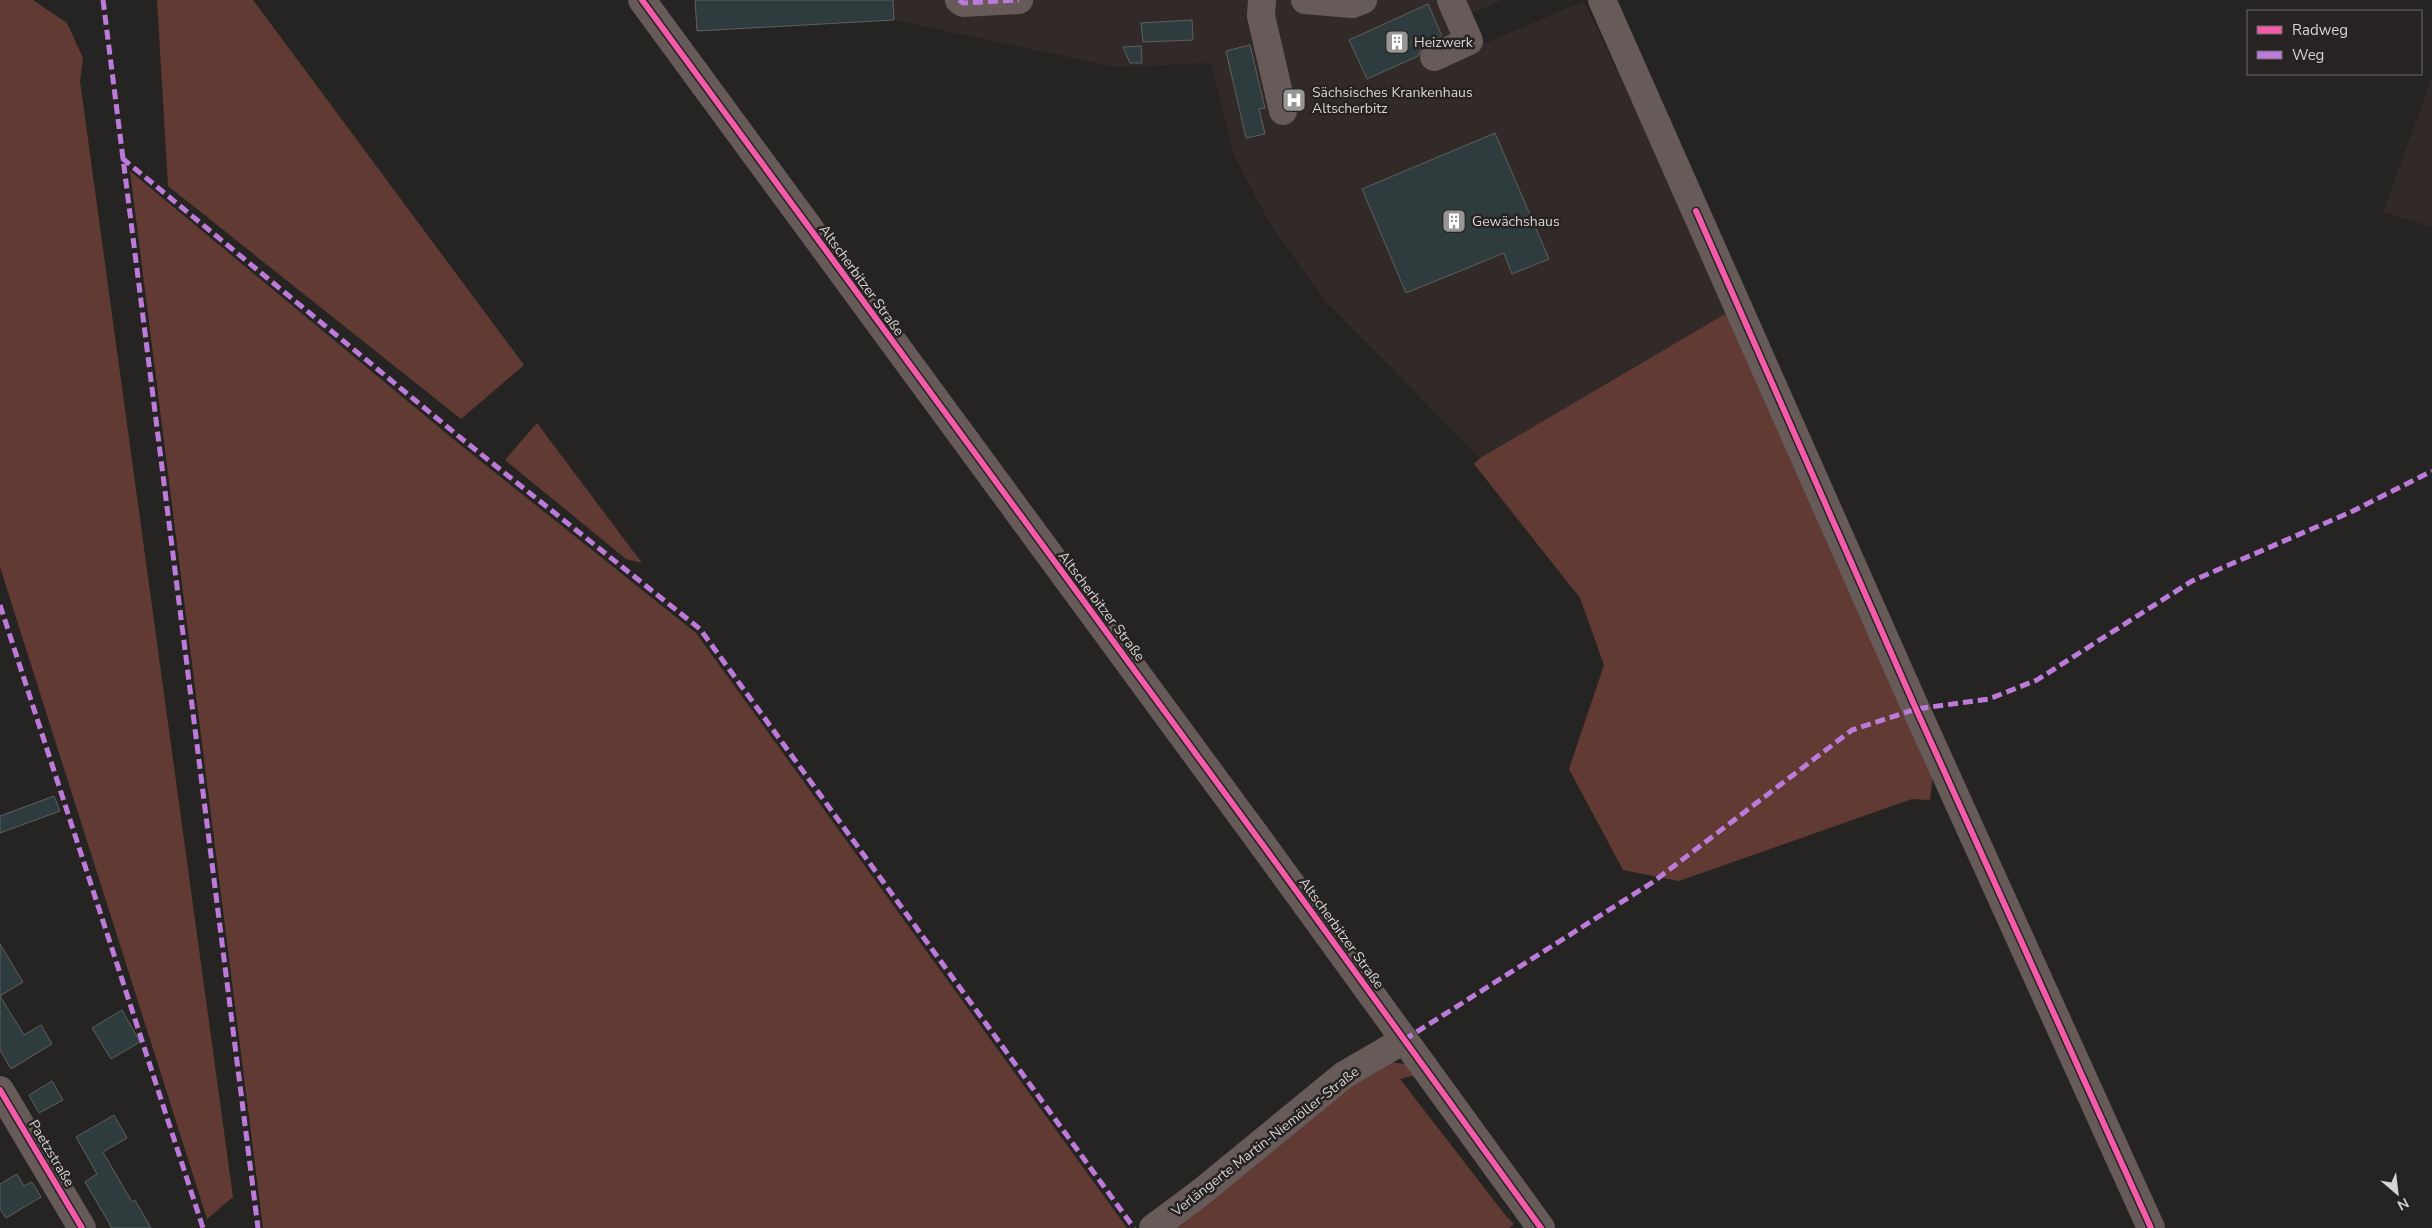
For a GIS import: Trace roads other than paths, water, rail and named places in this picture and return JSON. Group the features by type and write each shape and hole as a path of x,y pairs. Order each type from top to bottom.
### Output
{"street":[{"name":"Altscherbitzer Straße","path":"642,0 1541,1228"},
{"path":"959,0 963,3 1019,0"},
{"path":"1262,0 1261,16 1283,110"},
{"path":"1305,0 1352,4 1363,0"},
{"path":"1434,58 1469,41 1451,0"},
{"path":"1602,0 1916,709 2151,1228"},
{"name":"Verlängerte Martin-Niemöller-Straße","path":"1153,1228 1200,1193 1344,1075 1404,1040"},
{"name":"Paetzstraße","path":"0,1090 82,1228"}],"place":[{"name":"Heizwerk","path":"1397,42"},
{"name":"Sächsisches Krankenhaus Altscherbitz","path":"1294,100"},
{"name":"Gewächshaus","path":"1454,221"}]}
